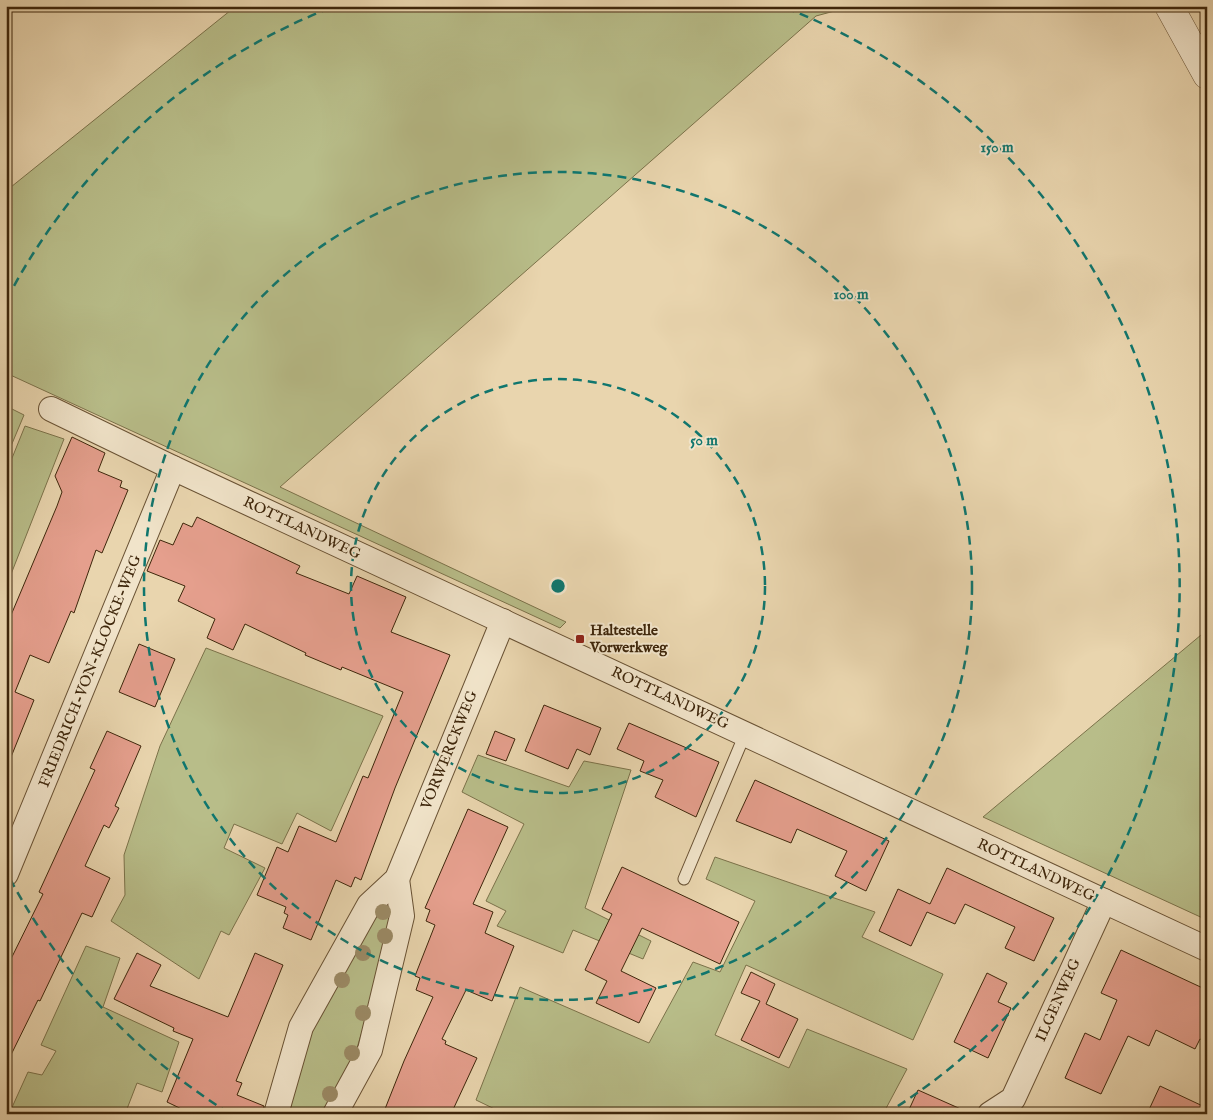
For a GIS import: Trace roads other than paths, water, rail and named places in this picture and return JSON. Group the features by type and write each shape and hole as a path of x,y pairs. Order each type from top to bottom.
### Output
{"street":[{"path":"1169,6 1199,42 1207,75"},
{"name":"ROTTLANDWEG","path":"51,409 173,468 1207,949"},
{"name":"FRIEDRICH-VON-KLOCKE-WEG","path":"6,874 173,468"},
{"name":"VORWERCKWEG","path":"276,1114 301,1027 369,905 397,879 502,621"},
{"name":"VORWERCKWEG","path":"335,1114 370,1050 402,916 397,879"},
{"name":"ILGENWEG","path":"990,1114 1015,1107 1104,901"}],"lane":[{"path":"684,879 745,734"}],"place":[{"name":"Haltestelle Vorwerkweg","path":"580,639"}]}
